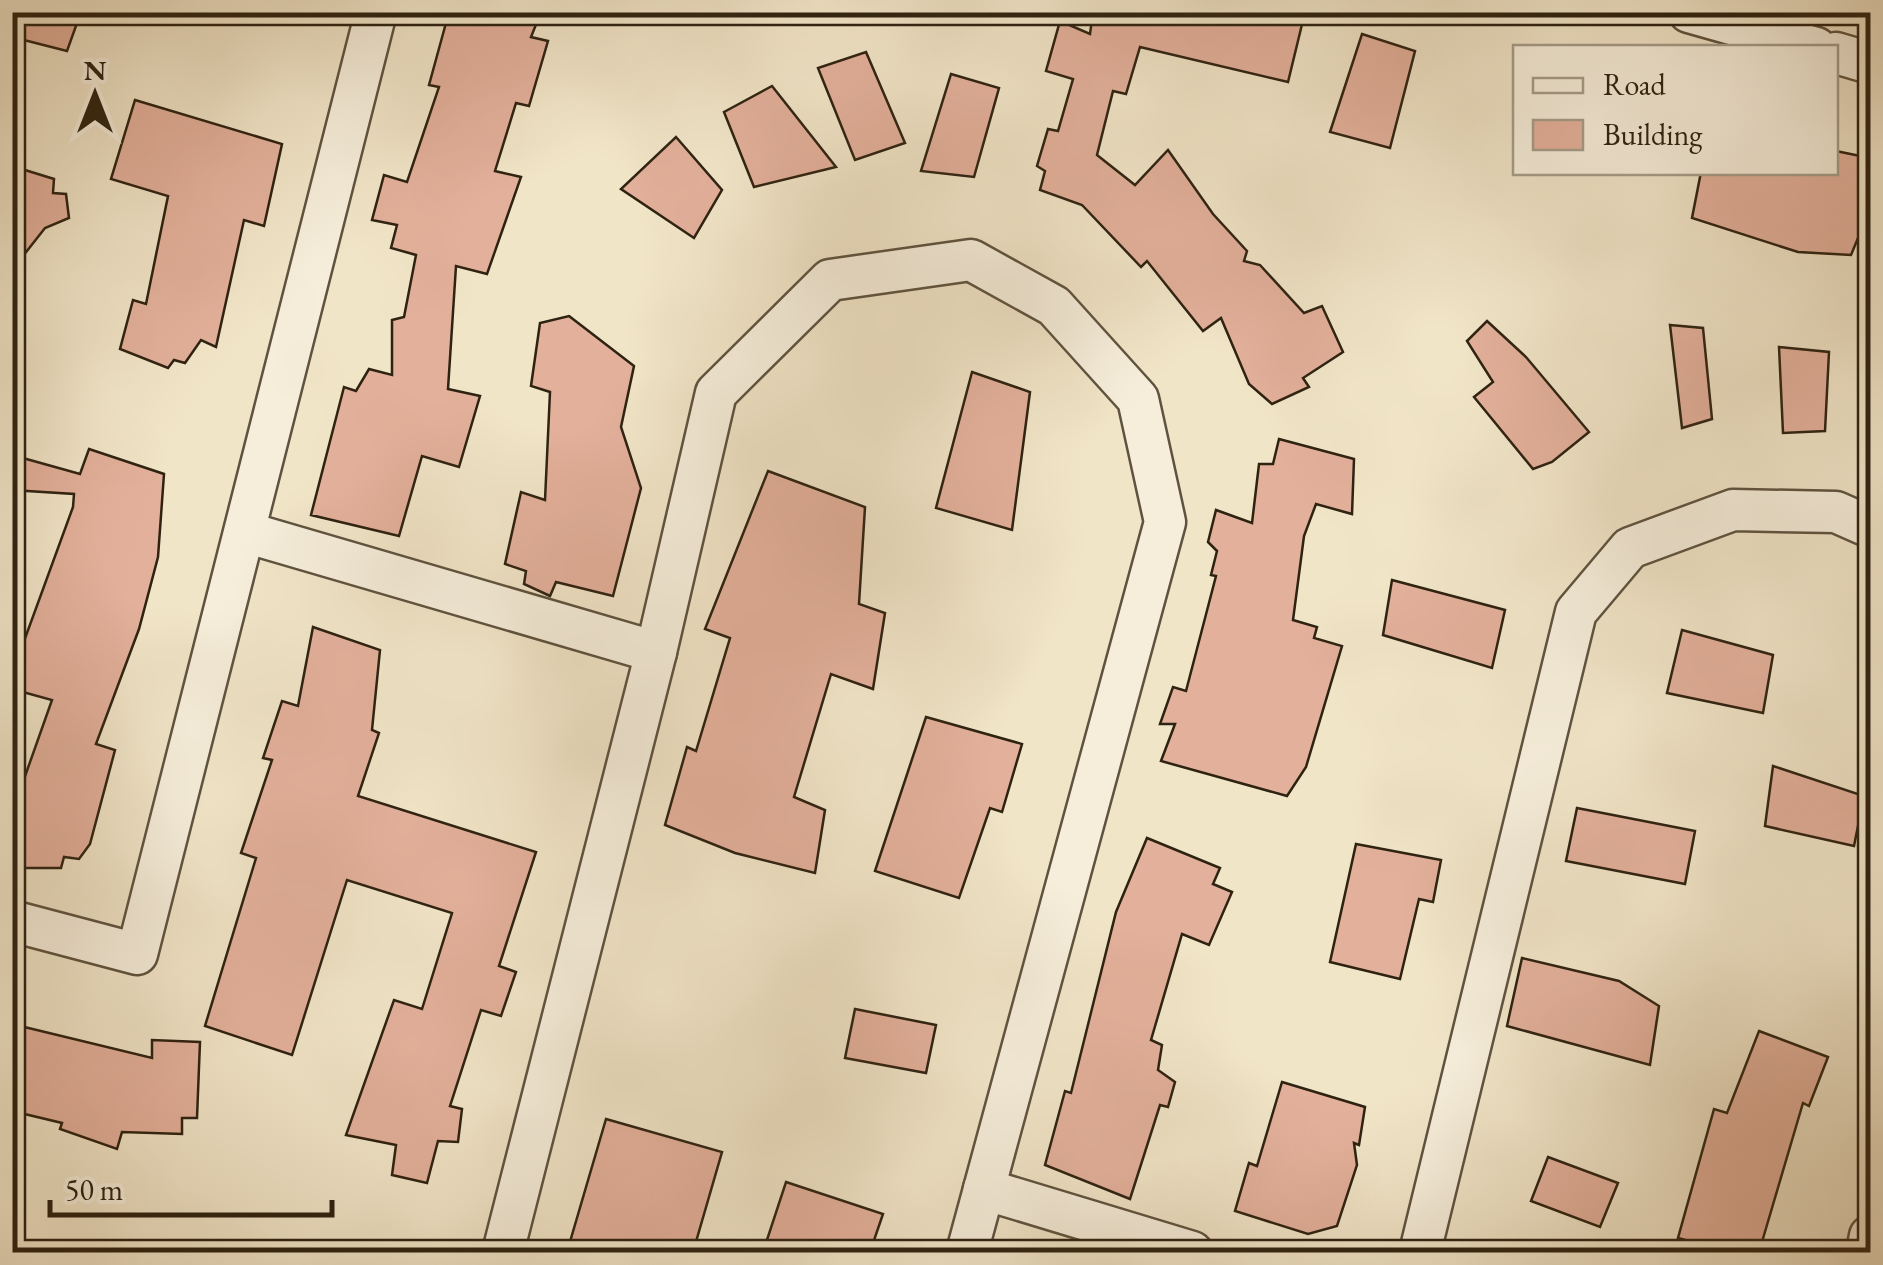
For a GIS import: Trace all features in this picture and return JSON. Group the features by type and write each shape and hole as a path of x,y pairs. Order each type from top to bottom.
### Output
{"street":[{"path":"12,921 137,954 376,12"},
{"path":"1688,12 1805,45"},
{"path":"1838,54 1870,62"},
{"path":"504,1252 656,652 716,392 830,280 970,260 1054,306 1138,400 1164,522 966,1252"},
{"path":"1420,1252 1576,612 1630,548 1733,510 1836,512 1870,527"},
{"path":"244,532 656,652"},
{"path":"984,1189 1192,1252"},
{"path":"1866,1252 1870,1236"}],"building":[{"path":"12,12 81,12 67,51 12,37"},
{"path":"449,12 541,12 531,37 548,41 529,106 516,103 495,171 521,177 487,274 456,266 448,389 480,396 459,467 422,456 399,536 311,515 344,387 356,391 369,369 392,375 392,320 404,317 416,255 391,248 397,225 372,220 384,175 407,182 439,87 429,85"},
{"path":"1093,12 1305,12 1288,82 1140,47 1126,94 1113,91 1097,155 1135,185 1168,150 1213,214 1247,251 1244,261 1260,265 1304,313 1322,306 1343,352 1303,378 1309,387 1272,404 1249,384 1221,318 1203,331 1147,261 1141,267 1082,205 1040,190 1045,171 1037,166 1048,129 1058,131 1073,79 1046,71 1060,21 1090,34"},
{"path":"1362,34 1415,51 1390,148 1330,132"},
{"path":"866,52 905,143 855,160 818,68"},
{"path":"951,74 999,88 974,177 921,171"},
{"path":"772,86 836,167 754,187 724,112"},
{"path":"135,100 282,144 264,226 244,220 216,347 201,340 185,363 174,360 168,368 120,349 133,300 146,304 168,196 111,179"},
{"path":"676,137 722,190 694,238 621,189"},
{"path":"1838,151 1870,158 1870,209 1851,255 1798,252 1692,218 1700,175 1838,175"},
{"path":"12,166 54,179 53,193 66,194 69,218 45,228 12,270"},
{"path":"569,316 634,366 621,427 641,488 613,596 556,582 550,596 524,584 526,571 505,564 521,492 545,500 550,392 531,386 540,323"},
{"path":"1487,321 1526,357 1589,432 1552,462 1533,469 1474,397 1493,382 1467,341"},
{"path":"1670,325 1703,328 1712,419 1682,428"},
{"path":"1779,347 1829,352 1825,431 1783,433"},
{"path":"972,372 1030,392 1012,530 936,508"},
{"path":"1279,439 1354,459 1352,514 1316,504 1304,536 1293,620 1317,627 1314,638 1342,646 1306,767 1287,796 1161,761 1175,724 1160,724 1173,687 1186,691 1216,576 1211,575 1217,551 1208,542 1216,510 1252,523 1259,464 1273,464"},
{"path":"89,449 164,474 158,557 139,629 96,744 115,750 90,844 79,859 64,857 61,868 12,868 12,813 52,700 12,689 12,674 73,507 74,494 12,490 12,455 80,474"},
{"path":"768,471 865,507 859,604 885,613 873,689 831,674 794,797 825,810 815,873 735,853 665,825 687,747 696,751 730,638 705,629"},
{"path":"1392,580 1505,610 1492,668 1383,635"},
{"path":"313,627 380,650 372,730 379,733 358,796 536,852 499,966 516,972 501,1016 481,1010 450,1106 462,1109 458,1142 438,1141 427,1183 392,1175 396,1145 346,1135 394,1000 422,1009 452,913 347,880 292,1055 205,1026 256,858 241,853 272,760 263,758 282,701 298,706"},
{"path":"1682,630 1773,655 1763,713 1667,693"},
{"path":"926,717 1022,744 1002,812 990,808 959,898 875,871"},
{"path":"1773,766 1864,796 1854,846 1765,826"},
{"path":"1577,808 1695,831 1685,884 1566,861"},
{"path":"1147,838 1220,868 1213,884 1232,892 1209,945 1182,934 1151,1040 1162,1045 1158,1070 1175,1082 1168,1107 1160,1105 1130,1199 1045,1165 1065,1091 1071,1093 1116,912"},
{"path":"1356,844 1441,860 1433,902 1419,899 1400,979 1330,962"},
{"path":"1522,958 1619,981 1659,1006 1650,1065 1507,1026"},
{"path":"855,1009 936,1025 926,1073 845,1058"},
{"path":"12,1024 152,1058 152,1040 200,1042 197,1118 182,1118 182,1134 122,1132 117,1149 60,1129 62,1123 12,1111"},
{"path":"1759,1031 1828,1057 1809,1106 1803,1103 1759,1252 1729,1252 1678,1238 1714,1109 1727,1113"},
{"path":"1282,1082 1365,1107 1359,1145 1354,1143 1357,1165 1337,1226 1308,1234 1235,1211 1249,1163 1257,1166"},
{"path":"606,1119 722,1152 693,1252 567,1252"},
{"path":"1548,1157 1618,1183 1600,1227 1531,1201"},
{"path":"786,1182 883,1214 870,1252 763,1252"}]}
